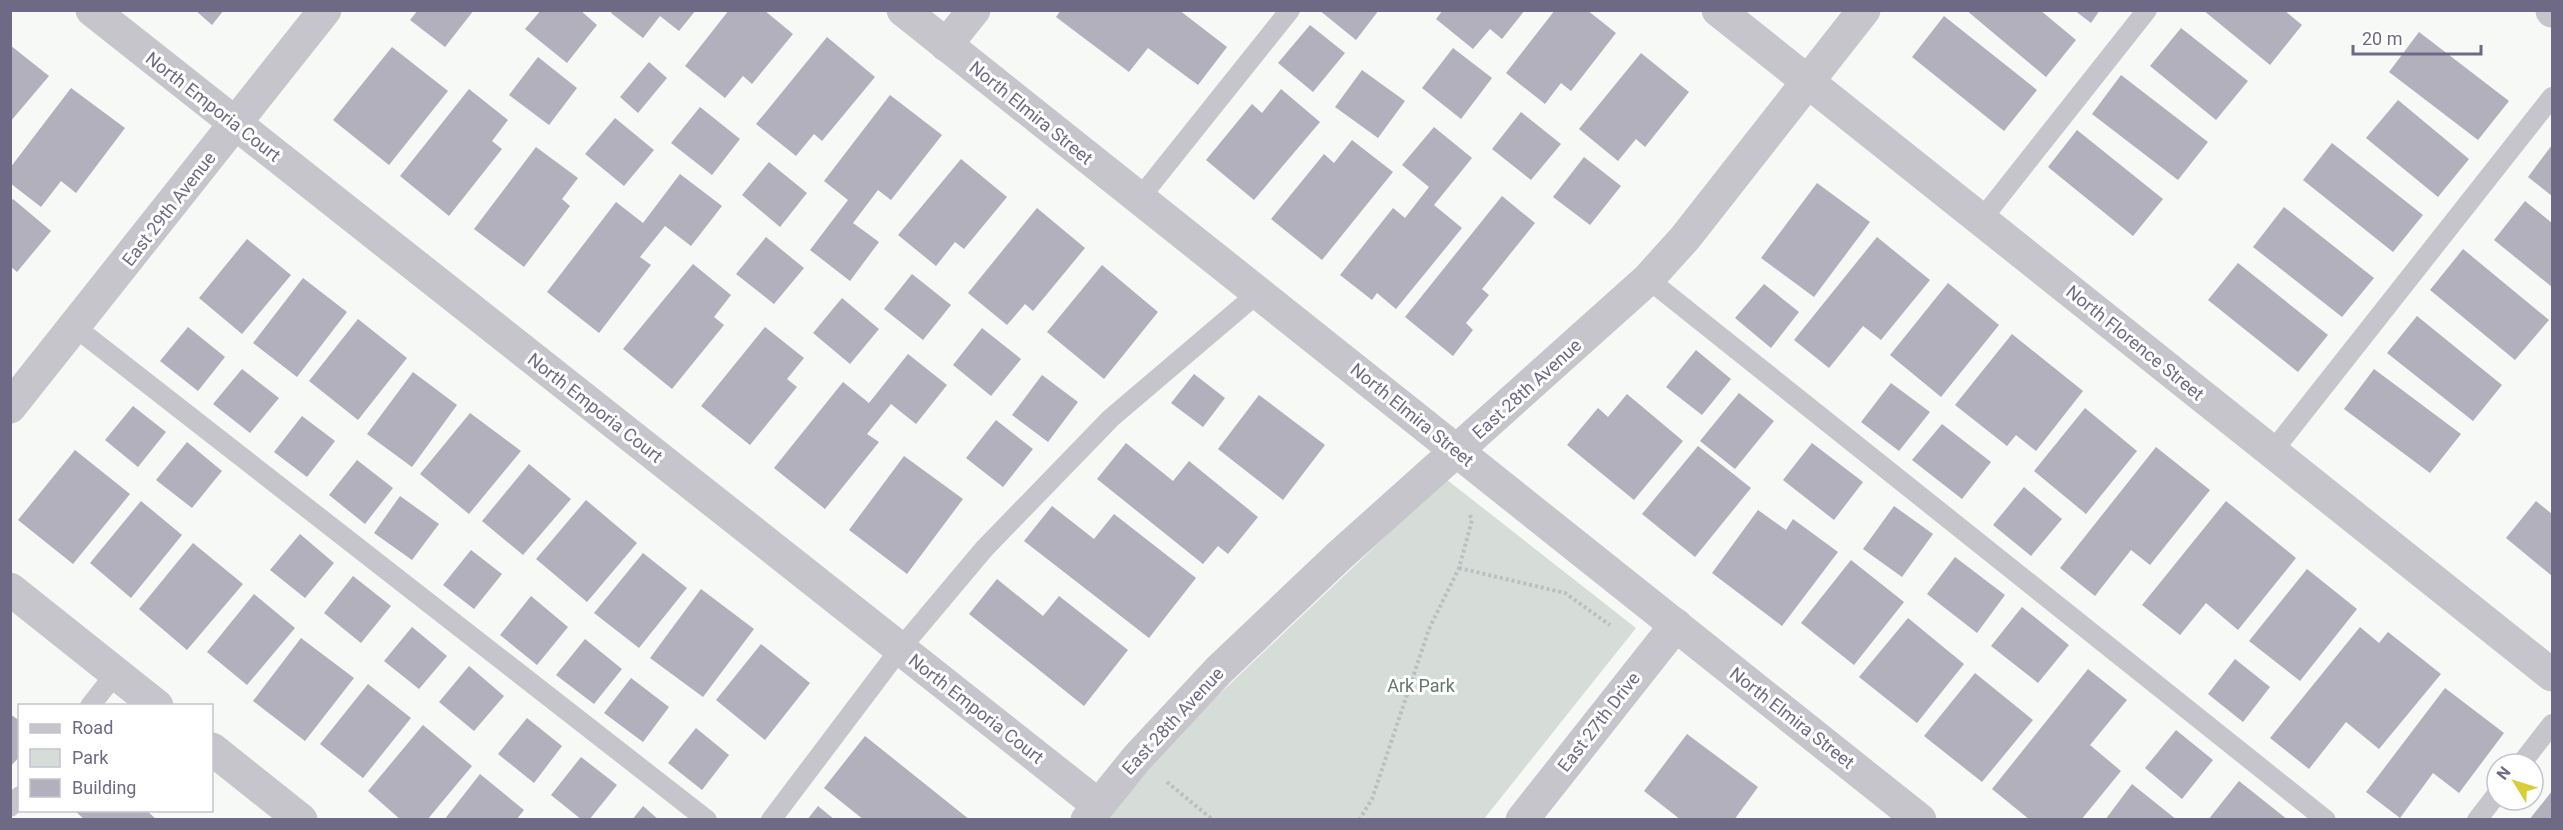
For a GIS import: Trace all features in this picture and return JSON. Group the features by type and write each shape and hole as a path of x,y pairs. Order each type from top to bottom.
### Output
{"street":[{"name":"North Emporia Court","path":"92,10 900,649 1092,812"},
{"name":"East 29th Avenue","path":"10,407 325,10"},
{"name":"North Elmira Street","path":"903,10 1258,293 1450,456 1676,626 1909,816"},
{"path":"946,45 974,10"},
{"name":"North Florence Street","path":"1718,10 2553,675"},
{"name":"East 28th Avenue","path":"1092,812 1137,758 1219,670 1339,555 1648,279 1685,238 1864,10"},
{"path":"10,589 156,704"},
{"name":"East 27th Drive","path":"1522,819 1676,626"},
{"path":"213,750 301,819"}],"lane":[{"path":"1139,199 1290,10"},
{"path":"1980,219 2147,10"},
{"path":"2272,452 2553,97"},
{"path":"1648,279 2326,819"},
{"path":"771,819 900,649 984,549 1110,418 1258,293"},
{"path":"75,327 707,819"},
{"path":"91,704 116,673"},
{"path":"2531,752 2553,724"}],"path":[{"path":"1359,819 1372,799 1429,629 1459,568 1472,519 1450,456"},
{"path":"1459,568 1565,593 1607,625 1676,626"},
{"path":"1137,758 1213,819"}],"green space":[{"name":"Ark Park","path":"1446,479 1636,628 1484,819 1104,820 1154,756"}],"building":[{"path":"195,10 224,10 212,25"},
{"path":"418,10 474,10 445,47 410,20"},
{"path":"541,10 580,10 597,25 567,63 525,29"},
{"path":"613,10 696,10 679,31 660,16 643,38 611,13"},
{"path":"729,10 764,10 793,34 752,84 743,76 725,98 685,66"},
{"path":"1061,10 1179,10 1227,47 1198,85 1148,48 1129,72 1056,17"},
{"path":"1319,10 1379,10 1356,40"},
{"path":"1443,10 1525,10 1502,39 1490,29 1473,49 1436,19"},
{"path":"1555,10 1587,10 1616,33 1571,91 1561,83 1545,104 1506,73"},
{"path":"1966,10 2040,10 2076,40 2046,77"},
{"path":"2074,10 2100,10 2091,23"},
{"path":"2203,10 2284,10 2302,25 2270,65"},
{"path":"1944,16 2037,90 2004,131 1912,57"},
{"path":"1310,25 1345,53 1313,92 1278,63"},
{"path":"2181,28 2248,81 2216,120 2150,66"},
{"path":"2419,32 2509,101 2478,140 2389,72"},
{"path":"827,37 875,77 822,141 814,134 796,156 756,124"},
{"path":"10,45 49,76 10,122"},
{"path":"392,47 448,91 389,165 333,120"},
{"path":"1453,48 1492,78 1461,119 1422,88"},
{"path":"1641,53 1689,92 1645,147 1636,139 1618,161 1579,129"},
{"path":"538,57 577,88 549,125 509,95"},
{"path":"649,62 667,78 638,113 620,97"},
{"path":"1362,70 1405,101 1378,138 1335,107"},
{"path":"2121,75 2208,142 2178,180 2092,114"},
{"path":"71,88 125,128 76,193 61,181 41,207 10,183 10,168"},
{"path":"469,89 508,120 492,141 502,149 449,216 400,176"},
{"path":"1281,89 1320,122 1254,200 1206,160 1252,104 1262,113"},
{"path":"890,95 942,135 891,200 878,190 853,223 879,242 850,281 810,250 848,200 824,181"},
{"path":"2398,100 2469,159 2438,197 2366,138"},
{"path":"700,107 740,139 712,175 671,143"},
{"path":"1521,112 1561,144 1531,180 1492,149"},
{"path":"615,118 654,150 624,186 585,154"},
{"path":"1434,127 1472,158 1434,205 1462,228 1396,309 1377,293 1372,300 1340,275 1393,208 1405,218 1429,187 1402,165"},
{"path":"2077,130 2163,199 2133,236 2048,167"},
{"path":"1352,140 1393,172 1322,260 1271,219 1324,154 1334,163"},
{"path":"2332,143 2423,215 2393,252 2303,180"},
{"path":"2552,145 2552,196 2528,177"},
{"path":"536,147 578,178 562,199 570,206 524,267 474,229"},
{"path":"1584,157 1621,186 1590,225 1553,197"},
{"path":"961,159 1007,197 964,249 955,242 936,266 898,235"},
{"path":"769,162 807,193 780,227 742,195"},
{"path":"680,174 722,206 691,246 665,226 640,257 651,265 599,333 547,292 616,202 643,223"},
{"path":"1817,183 1870,222 1814,297 1761,258"},
{"path":"1502,196 1535,223 1482,289 1489,295 1466,323 1473,330 1453,356 1405,317"},
{"path":"13,199 51,231 17,272 10,266 10,202"},
{"path":"2525,201 2552,223 2552,287 2494,240"},
{"path":"2284,207 2374,278 2342,317 2253,247"},
{"path":"1037,208 1085,248 1033,311 1025,304 1007,325 968,293"},
{"path":"766,237 804,268 774,304 736,274"},
{"path":"1877,237 1930,280 1881,340 1863,326 1829,368 1794,340"},
{"path":"247,239 291,275 242,334 199,298"},
{"path":"2463,249 2549,320 2515,360 2430,290"},
{"path":"2238,263 2328,335 2298,372 2208,300"},
{"path":"693,264 731,295 714,317 724,325 672,389 623,349"},
{"path":"1102,265 1158,312 1104,379 1047,332"},
{"path":"912,274 951,305 923,340 884,309"},
{"path":"303,278 347,312 297,377 253,343"},
{"path":"1948,283 1999,325 1941,397 1890,355"},
{"path":"1764,284 1799,312 1771,348 1735,318"},
{"path":"842,298 879,329 850,364 813,333"},
{"path":"2417,316 2502,385 2473,421 2387,353"},
{"path":"358,319 407,358 358,420 309,381"},
{"path":"188,327 225,357 198,391 160,361"},
{"path":"765,327 804,358 787,379 797,387 750,445 701,406"},
{"path":"982,328 1021,359 991,396 953,365"},
{"path":"2012,334 2083,391 2036,451 2016,435 2007,446 1955,405"},
{"path":"1696,350 1731,379 1702,415 1666,387"},
{"path":"908,354 947,385 916,424 891,404 867,434 879,442 825,509 774,468 843,382 869,403"},
{"path":"242,369 279,398 250,433 213,404"},
{"path":"2374,369 2461,434 2430,473 2344,409"},
{"path":"413,372 457,405 412,467 367,434"},
{"path":"1194,374 1225,398 1203,427 1171,403"},
{"path":"1042,375 1078,402 1048,442 1012,415"},
{"path":"1891,383 1930,412 1899,451 1861,422"},
{"path":"1739,393 1774,421 1735,469 1700,441"},
{"path":"1627,394 1683,441 1634,500 1567,445 1598,408 1608,417"},
{"path":"1259,395 1325,445 1283,500 1218,449"},
{"path":"133,406 166,432 138,467 105,440"},
{"path":"2085,408 2137,451 2086,514 2034,471"},
{"path":"470,413 521,451 469,514 420,474"},
{"path":"302,416 335,441 307,477 274,452"},
{"path":"996,420 1033,449 1003,487 966,458"},
{"path":"1942,424 1991,462 1962,499 1912,460"},
{"path":"187,442 222,471 192,508 156,480"},
{"path":"1126,443 1173,481 1189,461 1258,517 1228,554 1218,546 1203,564 1097,479"},
{"path":"1812,443 1863,482 1834,520 1783,480"},
{"path":"1698,446 1751,488 1695,557 1642,514"},
{"path":"2156,447 2210,490 2150,565 2131,550 2095,596 2060,568"},
{"path":"75,450 130,494 73,564 18,520"},
{"path":"904,456 963,499 907,574 849,530"},
{"path":"357,460 393,488 365,524 329,495"},
{"path":"529,464 571,499 523,555 482,521"},
{"path":"2024,487 2062,519 2031,556 1993,525"},
{"path":"400,496 439,524 412,560 374,533"},
{"path":"586,500 637,543 587,602 536,559"},
{"path":"141,501 182,535 131,598 90,563"},
{"path":"2226,501 2296,558 2238,630 2206,603 2180,635 2142,605"},
{"path":"2536,501 2552,514 2552,576 2506,538"},
{"path":"1052,506 1094,539 1114,514 1196,578 1149,638 1024,541"},
{"path":"1894,506 1933,534 1902,577 1863,549"},
{"path":"1758,510 1786,530 1793,519 1838,552 1782,626 1712,573"},
{"path":"300,534 334,563 305,598 270,570"},
{"path":"193,543 243,584 187,650 139,609"},
{"path":"471,550 502,574 474,609 443,585"},
{"path":"643,553 687,588 639,648 594,613"},
{"path":"1955,557 2005,595 1977,633 1927,594"},
{"path":"1851,560 1904,602 1854,665 1801,623"},
{"path":"2307,569 2357,609 2300,681 2249,641"},
{"path":"353,576 391,606 361,643 324,613"},
{"path":"997,579 1043,616 1059,596 1128,650 1084,706 969,614"},
{"path":"701,589 754,629 703,697 650,658"},
{"path":"254,594 295,628 247,685 207,652"},
{"path":"531,596 568,627 537,665 500,635"},
{"path":"2022,607 2069,645 2038,683 1991,646"},
{"path":"1908,618 1964,664 1917,723 1859,677"},
{"path":"412,627 447,656 419,689 384,661"},
{"path":"2360,627 2379,643 2388,632 2441,674 2379,749 2346,722 2309,769 2270,738"},
{"path":"301,638 354,678 305,741 253,701"},
{"path":"585,639 622,669 594,704 556,675"},
{"path":"761,644 810,683 765,740 716,700"},
{"path":"2235,659 2270,687 2243,722 2208,694"},
{"path":"469,666 504,696 474,731 439,702"},
{"path":"2088,669 2127,700 2090,745 2121,771 2081,820 2030,820 1992,789"},
{"path":"1975,673 2033,720 1982,782 1924,736"},
{"path":"631,678 669,707 643,742 604,713"},
{"path":"368,684 411,718 363,778 320,744"},
{"path":"2445,688 2504,733 2490,752 2485,752 2485,758 2459,793 2433,773 2400,818 2366,792"},
{"path":"10,714 18,720 18,758 10,767"},
{"path":"527,718 562,746 534,783 498,754"},
{"path":"423,725 472,766 427,820 401,820 368,791"},
{"path":"696,728 729,755 702,790 668,763"},
{"path":"2176,730 2213,760 2182,799 2145,768"},
{"path":"1687,734 1758,787 1734,820 1681,820 1644,791"},
{"path":"865,736 970,820 864,820 824,788"},
{"path":"581,757 617,785 589,820 582,820 551,795"},
{"path":"480,774 524,810 516,820 444,820"},
{"path":"2239,781 2288,820 2208,820"},
{"path":"2132,784 2177,820 2105,820"},
{"path":"2552,791 2552,820 2529,820 2535,812 2545,812 2545,800"},
{"path":"643,806 659,820 632,820"},
{"path":"818,806 835,820 807,820"},
{"path":"76,812 148,812 157,820 85,820"}]}
